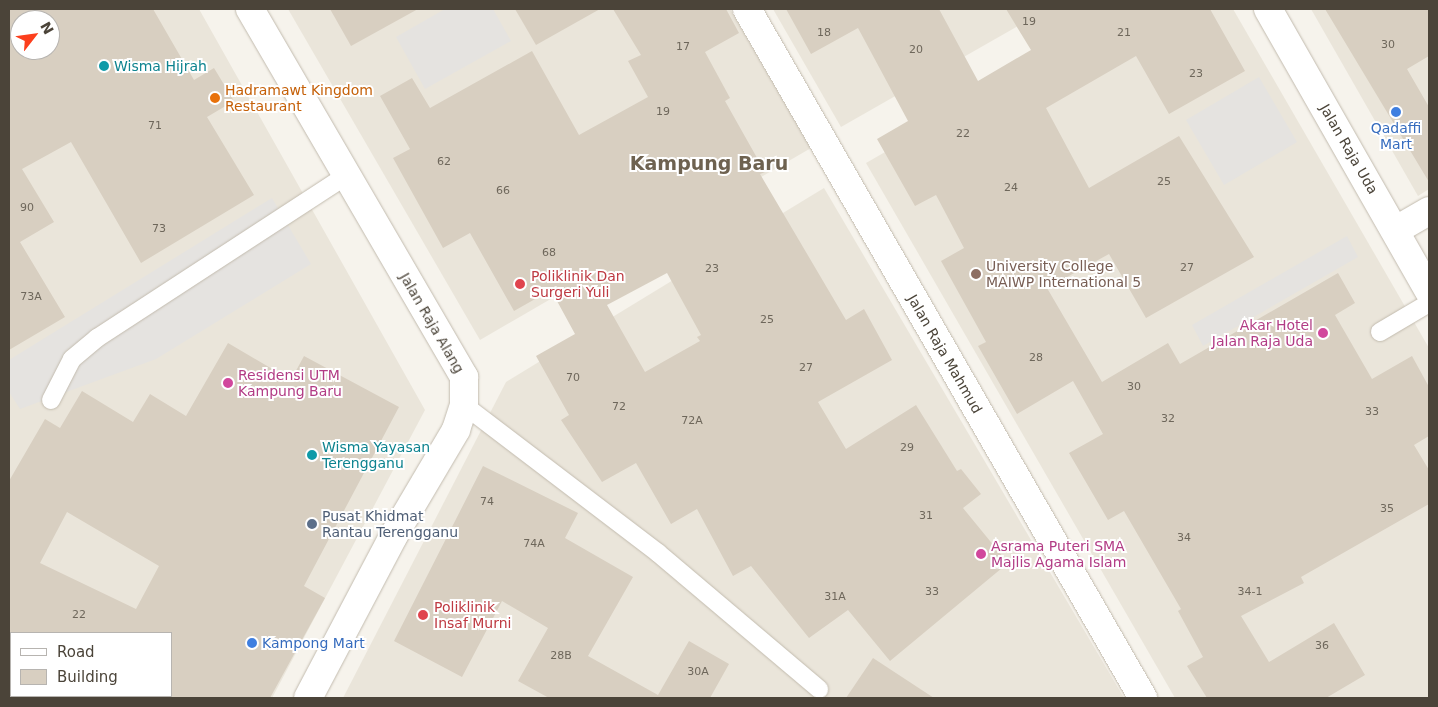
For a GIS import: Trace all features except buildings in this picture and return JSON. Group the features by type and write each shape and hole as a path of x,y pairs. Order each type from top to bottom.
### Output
{"street":[{"name":"Jalan Raja Alang","path":"250,9 464,377 464,405 456,430 394,535 308,698"},
{"name":"Jalan Raja Mahmud","path":"747,9 1143,698"},
{"name":"Jalan Raja Uda","path":"1268,9 1396,230 1429,291"},
{"path":"1396,230 1429,211"}],"lane":[{"path":"50,400 72,359 97,338 347,175"},
{"path":"1380,332 1429,303"},
{"path":"464,405 658,553 819,689"}],"shaded area":[{"path":"9,9 199,9 425,410 272,698 9,698"},
{"path":"288,9 730,9 811,148 480,340"},
{"path":"445,9 493,9 511,41 425,89 396,37"},
{"path":"773,9 1048,9 841,127"},
{"path":"1134,9 1233,9 1429,348 1429,698 1175,698 866,163"},
{"path":"1311,9 1429,9 1429,189 1418,196"},
{"path":"1259,77 1297,142 1224,185 1186,120"},
{"path":"824,188 1124,698 343,698 506,382"},
{"path":"272,198 311,264 156,359 20,409 9,392 9,360"},
{"path":"1347,236 1358,257 1203,346 1192,325"}],"place":[{"name":"Wisma Hijrah","path":"104,66"},
{"name":"Hadramawt Kingdom Restaurant","path":"215,98"},
{"name":"Qadaffi Mart","path":"1396,112"},
{"name":"University College MAIWP International 5","path":"976,274"},
{"name":"Poliklinik Dan Surgeri Yuli","path":"520,284"},
{"name":"Akar Hotel Jalan Raja Uda","path":"1323,333"},
{"name":"Residensi UTM Kampung Baru","path":"228,383"},
{"name":"Wisma Yayasan Terengganu","path":"312,455"},
{"name":"Pusat Khidmat Rantau Terengganu","path":"312,524"},
{"name":"Asrama Puteri SMA Majlis Agama Islam","path":"981,554"},
{"name":"Poliklinik Insaf Murni","path":"423,615"},
{"name":"Kampong Mart","path":"252,643"}],"district":[{"name":"Kampung Baru","path":"709,164"}]}
